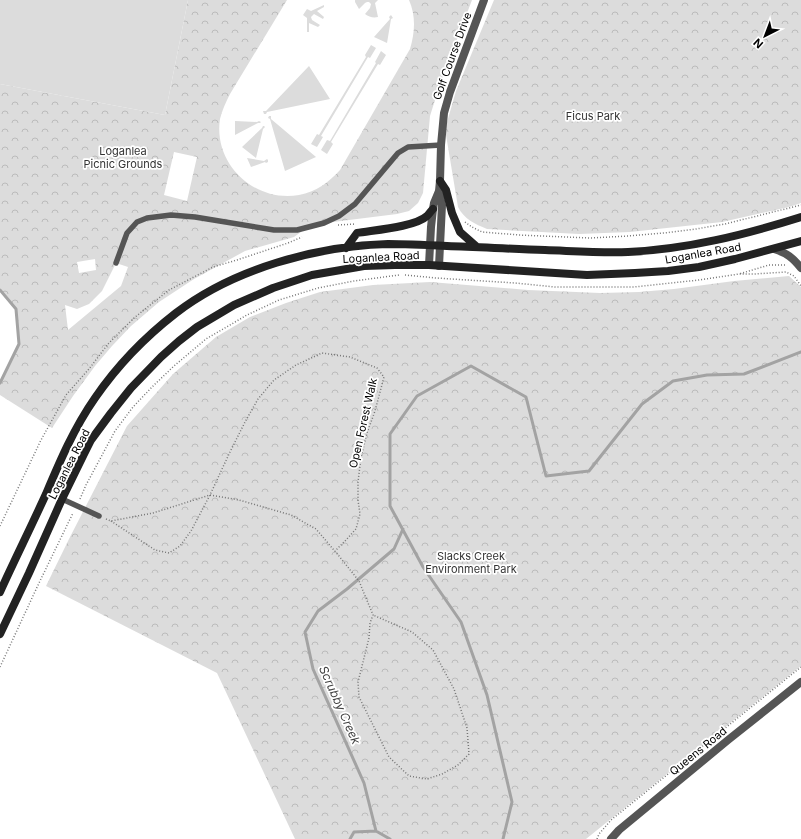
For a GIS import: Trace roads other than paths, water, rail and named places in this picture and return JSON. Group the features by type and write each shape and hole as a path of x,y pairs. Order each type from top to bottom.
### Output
{"main road":[{"path":"440,181 446,190 452,213 460,232 477,247"},
{"path":"346,248 357,233 401,226 419,221 427,217 433,209"},
{"name":"Loganlea Road","path":"0,592 66,447 95,397 141,343 176,313 221,285 262,268 306,255 346,248 389,244 591,252 628,252 702,244 736,236 801,217"},
{"name":"Loganlea Road","path":"0,634 30,573 62,499 91,440 111,412 131,388 161,357 197,327 234,305 273,288 312,275 364,266 429,265 587,275 635,273 699,267 774,249 801,240"}],"street":[{"name":"Golf Course Drive","path":"429,265 433,209 439,191 440,181 444,113 450,92 484,0"},
{"name":"Golf Course Drive","path":"439,191 442,205 439,266"},
{"path":"774,249 783,252 795,260 801,268"},
{"name":"Queens Road","path":"611,839 631,820 801,682"}],"lane":[{"path":"116,263 127,233 138,222 147,218 171,215 195,217 274,230 297,230 324,223 339,216 355,204 398,153 408,147 441,145"},
{"path":"62,499 99,516"}],"waterway":[{"path":"0,290 16,309 19,344 0,383"},
{"name":"Scrubby Creek","path":"503,839 512,802 487,695 461,622 423,567 390,506 390,434 417,396 471,366 526,397 546,476 589,471 642,404 673,381 707,375 744,374 801,352"},
{"name":"Scrubby Creek","path":"376,831 364,783 313,669 305,632 318,611 347,589 394,549 403,529"},
{"name":"Scrubby Creek","path":"350,839 354,832 376,831 390,839"}],"park label":[{"name":"Ficus Park","path":"593,116"},
{"name":"Loganlea Picnic Grounds","path":"123,157"},
{"name":"Slacks Creek Environment Park","path":"471,562"}]}
